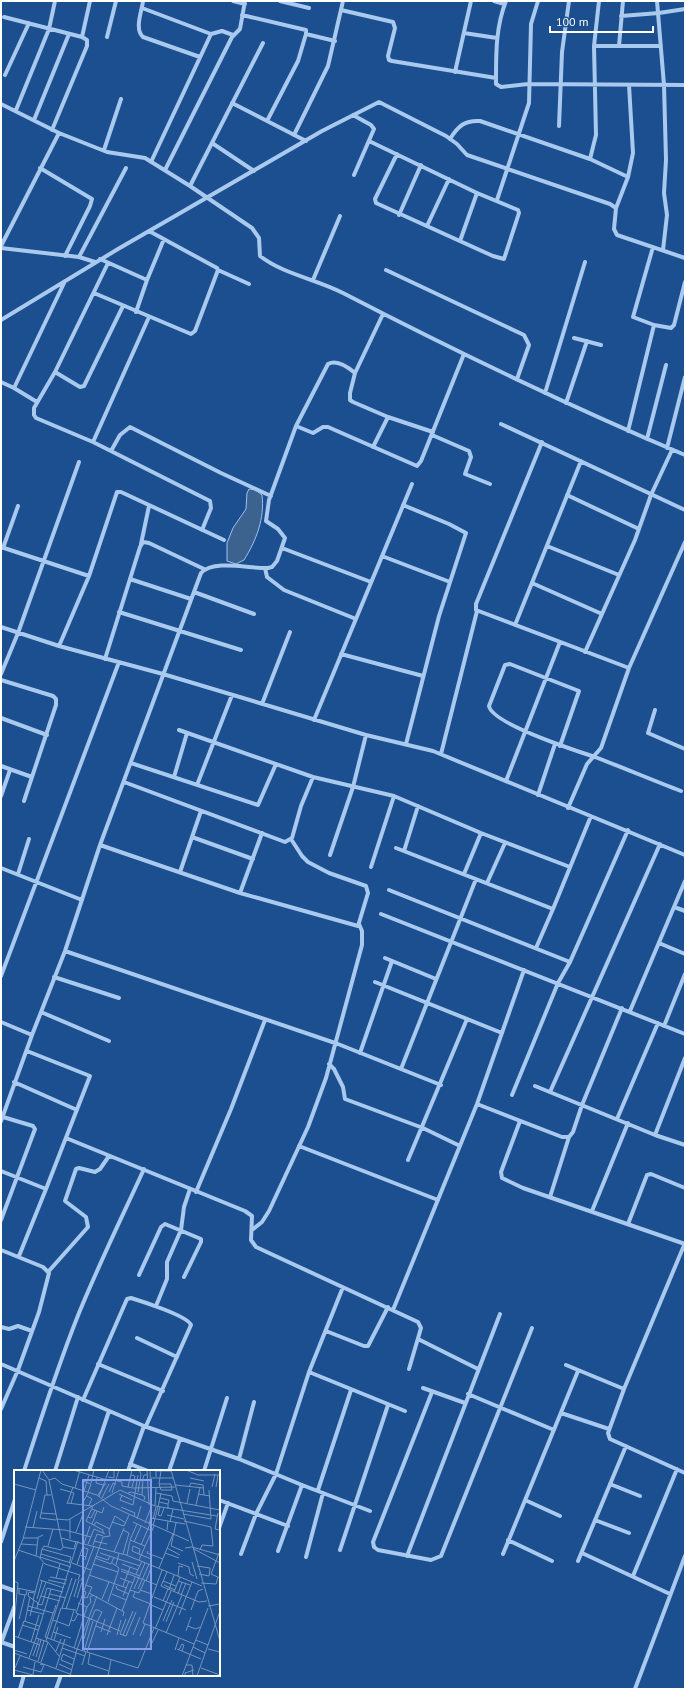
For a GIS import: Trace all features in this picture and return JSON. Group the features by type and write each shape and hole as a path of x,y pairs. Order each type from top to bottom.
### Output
{"street":[{"path":"16,110 49,29 55,1"},
{"path":"82,37 90,1"},
{"path":"107,37 116,1"},
{"path":"144,1 139,28 140,34 143,37 200,56"},
{"path":"165,170 233,35 240,29 245,3 233,1"},
{"path":"280,1 310,8"},
{"path":"294,135 328,66 343,1"},
{"path":"455,72 471,1"},
{"path":"494,1 505,2 499,19 497,38 496,84 501,87 528,84 685,85"},
{"path":"496,200 529,103 528,84 531,24 538,1"},
{"path":"559,126 562,52 569,1"},
{"path":"590,159 596,136 593,84 594,46 596,18 600,1"},
{"path":"619,46 623,1"},
{"path":"657,1 664,85 666,160 664,193 668,215 663,250"},
{"path":"142,8 211,34 222,31 233,35"},
{"path":"621,16 659,13 685,8"},
{"path":"341,10 394,22 395,28 388,56 389,60 496,78"},
{"path":"242,15 306,30 298,61 267,120"},
{"path":"4,16 82,37 87,40 87,46 52,130"},
{"path":"5,75 29,23"},
{"path":"464,33 497,38"},
{"path":"34,120 69,34"},
{"path":"151,162 211,34"},
{"path":"306,34 335,41"},
{"path":"190,186 263,43"},
{"path":"594,46 661,46"},
{"path":"629,85 632,106 633,153 628,177 616,208 615,232 653,247 685,256"},
{"path":"104,150 121,99"},
{"path":"1,320 100,259 306,141 377,103 383,102 450,139 468,155 610,204 616,208"},
{"path":"232,103 306,141"},
{"path":"1,104 16,110 59,133 113,154 140,157 165,170 257,233 259,238 260,256 284,269 340,291 383,314 566,403 685,455"},
{"path":"353,115 374,127 370,141 354,175"},
{"path":"450,139 458,126 471,120 480,120 590,159 628,177"},
{"path":"59,133 1,247 79,257 95,262"},
{"path":"370,141 519,211 504,259 493,256 399,215 375,201 397,154"},
{"path":"212,143 254,171"},
{"path":"399,215 421,165"},
{"path":"40,168 92,198 90,206 65,256"},
{"path":"79,257 126,168"},
{"path":"427,226 449,179"},
{"path":"460,241 478,193"},
{"path":"313,280 340,216"},
{"path":"149,231 217,268 218,270 249,284"},
{"path":"136,312 147,280 164,240"},
{"path":"653,247 633,314 636,319 667,329 673,327 685,282"},
{"path":"100,259 147,280"},
{"path":"545,393 585,262"},
{"path":"108,263 33,411 36,418 93,442 210,501 211,508 202,530"},
{"path":"94,293 188,334 193,333 218,270"},
{"path":"386,270 524,335 529,344 517,379"},
{"path":"14,388 65,280"},
{"path":"54,372 80,387 84,386 124,306"},
{"path":"383,314 355,373 350,393 350,400 388,417 432,433 469,451 471,457 465,474 490,484"},
{"path":"93,442 149,317"},
{"path":"628,431 654,325"},
{"path":"574,338 601,345"},
{"path":"566,403 587,341"},
{"path":"296,426 313,433 328,427 417,466 421,461 464,354"},
{"path":"141,544 145,542 149,543 204,569 222,566 272,567 284,541 283,535 266,521 271,496 296,426 328,364 337,362 355,373"},
{"path":"647,439 666,364"},
{"path":"667,448 684,386 685,377"},
{"path":"1,382 37,402"},
{"path":"373,447 388,417"},
{"path":"500,424 542,442 685,510"},
{"path":"111,451 120,435 130,427 221,473 271,496"},
{"path":"441,754 477,611 476,604 542,442"},
{"path":"585,652 639,529 651,495 672,450"},
{"path":"515,625 580,461"},
{"path":"1,674 18,633 79,462"},
{"path":"314,720 412,484"},
{"path":"59,646 89,576 117,492 121,492 224,540"},
{"path":"567,496 639,529"},
{"path":"18,506 2,548 89,576"},
{"path":"105,659 141,544 149,506"},
{"path":"403,506 465,532 466,536 439,616 406,744"},
{"path":"568,808 587,764 602,748 628,668 685,542"},
{"path":"547,546 619,575"},
{"path":"282,548 371,582"},
{"path":"382,556 450,582"},
{"path":"264,568 267,577 284,590 356,619"},
{"path":"1,1220 35,1129 33,1126 2,1119 14,1082 64,951 100,845 178,632 204,569"},
{"path":"130,579 192,599"},
{"path":"532,583 602,614"},
{"path":"194,592 254,614"},
{"path":"477,611 628,668"},
{"path":"119,612 178,632 241,650"},
{"path":"1,627 59,646 163,674 314,720 441,754 568,808 628,830 685,855"},
{"path":"262,704 290,632"},
{"path":"506,781 524,731 560,642"},
{"path":"341,654 423,676"},
{"path":"1,976 119,662"},
{"path":"560,746 580,692 578,689 510,664 504,666 489,709 492,712 524,731 555,744 560,746 593,757 681,791"},
{"path":"1,680 55,697 56,705 24,801"},
{"path":"197,785 232,695"},
{"path":"655,710 648,733 685,749"},
{"path":"1,718 47,735"},
{"path":"179,730 312,776 394,796 481,833 570,867"},
{"path":"174,777 187,733"},
{"path":"330,855 353,787 366,735"},
{"path":"538,795 555,744"},
{"path":"131,763 258,805 276,764"},
{"path":"1,766 32,777"},
{"path":"1,796 10,770"},
{"path":"124,782 285,842 291,839 312,776"},
{"path":"371,867 394,796"},
{"path":"404,850 418,806"},
{"path":"180,872 201,811"},
{"path":"536,948 590,816"},
{"path":"512,1095 558,983 570,962 628,830"},
{"path":"240,893 262,833"},
{"path":"464,874 481,833"},
{"path":"192,837 253,859"},
{"path":"18,874 30,839"},
{"path":"252,1231 262,1222 269,1211 299,1146 326,1078 334,1043 362,945 362,931 359,924 368,893 366,886 329,873 308,862 302,856 291,839"},
{"path":"487,883 505,842"},
{"path":"550,1092 660,844"},
{"path":"100,845 240,893 355,926 359,924"},
{"path":"396,848 553,909"},
{"path":"1,868 82,900"},
{"path":"401,1069 476,879"},
{"path":"630,1011 685,882"},
{"path":"389,890 570,962"},
{"path":"674,907 685,911"},
{"path":"381,914 685,1034"},
{"path":"659,943 685,954"},
{"path":"64,951 334,1043 441,1085"},
{"path":"385,958 436,978"},
{"path":"360,1053 392,961"},
{"path":"393,1310 477,1104 524,970"},
{"path":"664,1026 685,974"},
{"path":"54,977 119,998"},
{"path":"375,982 502,1034"},
{"path":"550,1197 569,1137 573,1132 582,1105 622,1008"},
{"path":"41,1012 109,1041"},
{"path":"408,1160 441,1085 467,1019"},
{"path":"196,1192 232,1109 266,1020"},
{"path":"1,1022 32,1034"},
{"path":"617,1119 658,1023"},
{"path":"19,1256 90,1076 27,1051"},
{"path":"655,1134 685,1058"},
{"path":"330,1064 343,1087 345,1099 423,1128 460,1146"},
{"path":"14,1082 77,1110"},
{"path":"535,1086 628,1124 685,1145"},
{"path":"477,1104 562,1137 569,1137"},
{"path":"520,1121 501,1172 501,1177 524,1188 685,1244 684,1251 608,1429 608,1436 626,1446 685,1473"},
{"path":"592,1211 628,1124"},
{"path":"66,1138 249,1213 252,1216 251,1240 256,1247 418,1322 421,1328 409,1369"},
{"path":"299,1146 438,1200"},
{"path":"48,1272 88,1227 86,1217 65,1201 76,1170 79,1168 90,1172 98,1171 109,1156"},
{"path":"24,1470 52,1385 98,1269 144,1169"},
{"path":"1,1171 46,1189"},
{"path":"628,1224 648,1175 652,1174 685,1188"},
{"path":"156,1306 168,1279 167,1262 182,1230 184,1207 190,1189"},
{"path":"139,1275 162,1225 165,1224 182,1230 202,1240 184,1277"},
{"path":"1,1250 43,1267 48,1272 49,1276 18,1370 1,1409"},
{"path":"242,1554 256,1514 276,1474 309,1372 343,1287"},
{"path":"83,1400 127,1300 131,1298 156,1306 191,1324 163,1391 145,1426 128,1470"},
{"path":"326,1331 364,1346 368,1346 388,1307"},
{"path":"407,1556 500,1314"},
{"path":"1,1327 9,1329 18,1326 32,1330"},
{"path":"432,1392 373,1542 374,1547 378,1550 431,1560 441,1556 532,1328"},
{"path":"137,1338 177,1357"},
{"path":"418,1339 478,1369"},
{"path":"1,1364 18,1370 83,1400 145,1426 239,1459 370,1511"},
{"path":"98,1364 163,1391"},
{"path":"566,1365 624,1389"},
{"path":"503,1554 578,1371"},
{"path":"309,1372 405,1411"},
{"path":"423,1388 465,1403"},
{"path":"318,1490 351,1390"},
{"path":"468,1394 554,1430"},
{"path":"55,1470 78,1397"},
{"path":"204,1470 227,1398"},
{"path":"239,1459 254,1402"},
{"path":"340,1550 388,1405"},
{"path":"89,1470 109,1411"},
{"path":"561,1413 608,1429"},
{"path":"169,1470 180,1439"},
{"path":"578,1561 626,1446"},
{"path":"130,1464 145,1470"},
{"path":"633,1576 677,1469"},
{"path":"610,1484 640,1496"},
{"path":"278,1551 302,1485"},
{"path":"306,1557 323,1493"},
{"path":"220,1500 288,1526"},
{"path":"524,1500 560,1516"},
{"path":"1,1542 14,1502"},
{"path":"220,1525 228,1503"},
{"path":"595,1520 629,1533"},
{"path":"508,1540 552,1561"},
{"path":"582,1553 670,1594"},
{"path":"635,1689 685,1556"},
{"path":"1,1586 14,1591"},
{"path":"14,1608 1,1643 14,1647"},
{"path":"20,1689 24,1676"},
{"path":"56,1689 61,1676"}],"water":[{"path":"249,489 256,490 262,495 263,504 261,521 256,537 244,560 236,564 227,561 227,543 233,528 246,509 247,493"}]}
